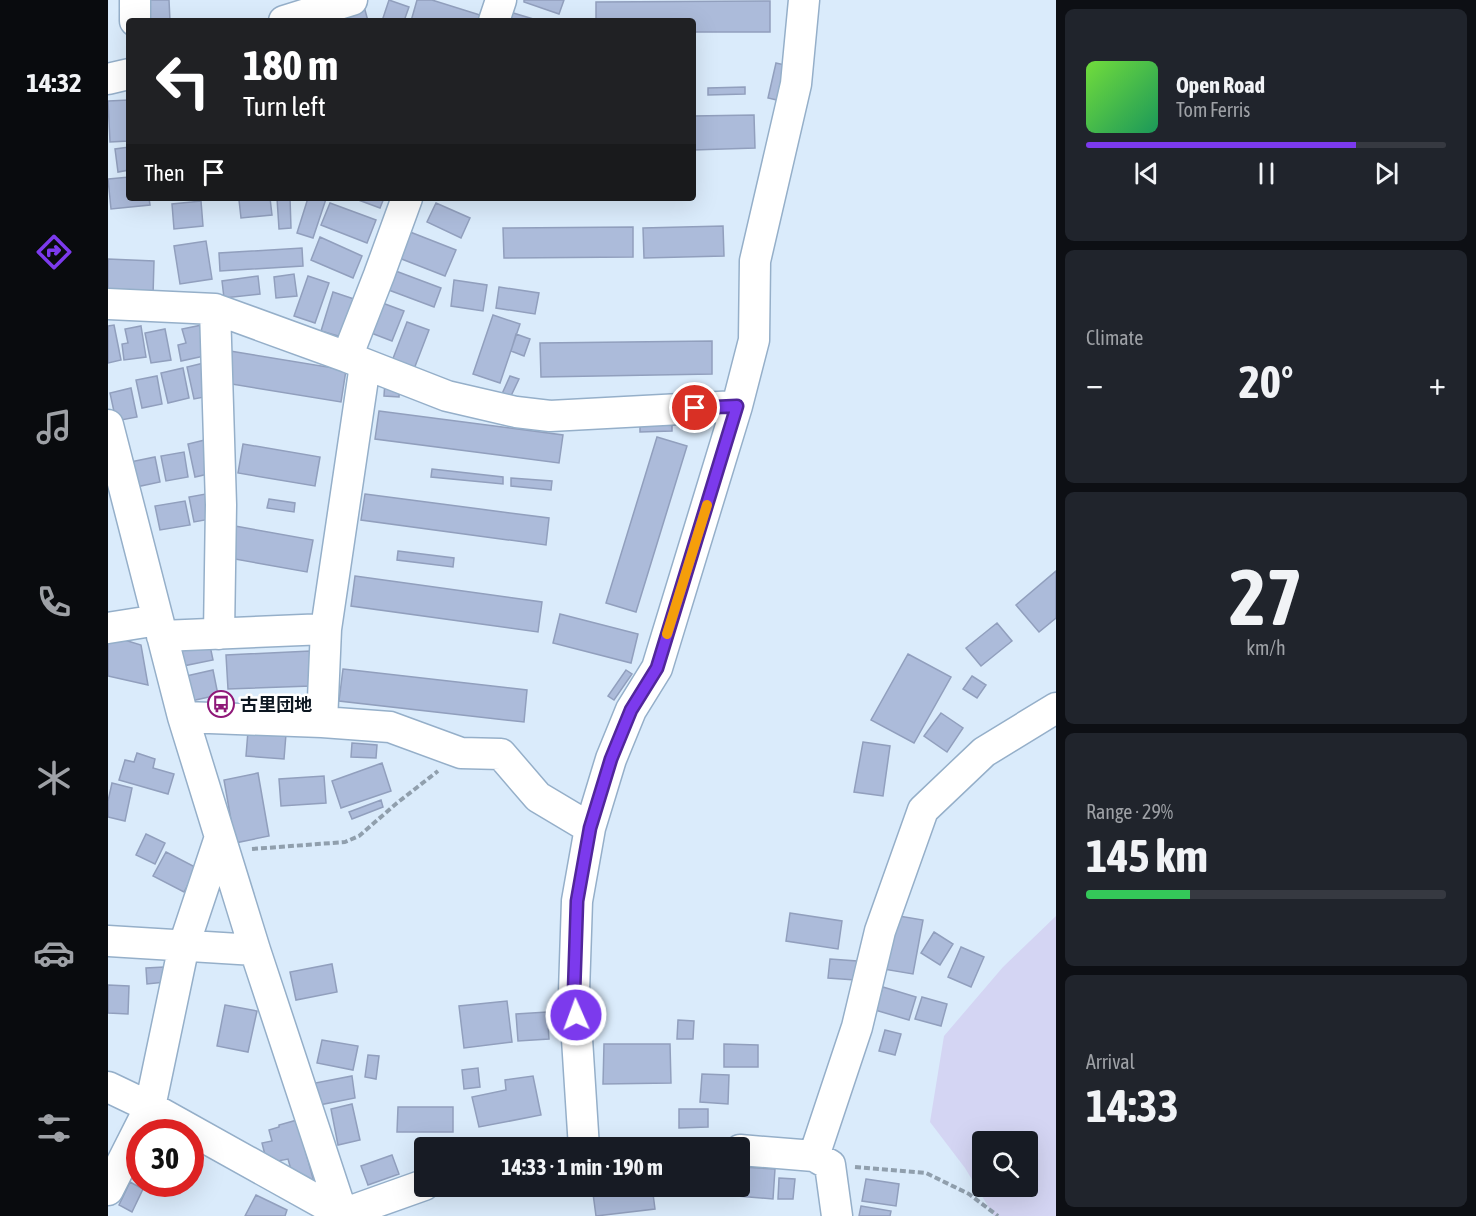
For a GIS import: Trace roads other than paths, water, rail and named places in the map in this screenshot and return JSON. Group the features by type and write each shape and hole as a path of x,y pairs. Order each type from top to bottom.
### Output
{"street":[{"path":"135,0 135,18"},
{"path":"280,0 282,18"},
{"path":"495,18 501,0"},
{"path":"583,1137 574,992 577,901 590,828 611,759 631,710 657,668 737,406 754,340 755,261 796,84 804,0"},
{"path":"296,18 335,10"},
{"path":"108,79 126,75"},
{"path":"322,722 326,629 356,361 379,275 406,201"},
{"path":"108,304 215,309 447,396 516,412 560,416 737,406"},
{"path":"215,309 221,505 219,634"},
{"path":"108,425 183,717 255,950 341,1215"},
{"path":"108,628 160,628 219,634 326,629"},
{"path":"837,1216 822,1161 880,931 923,810 984,752 1056,708"},
{"path":"183,717 390,727 461,753 501,754 538,797 590,828"},
{"path":"108,1190 150,1107 183,945 222,844"},
{"path":"108,941 255,950"},
{"path":"108,1087 150,1107 341,1215 414,1189"},
{"path":"750,1151 822,1161"}],"place":[{"name":"古里団地","path":"221,704"}]}
